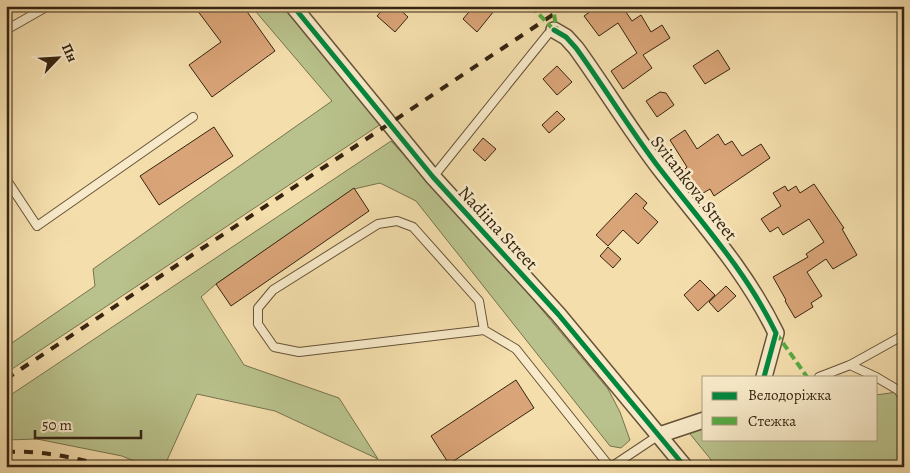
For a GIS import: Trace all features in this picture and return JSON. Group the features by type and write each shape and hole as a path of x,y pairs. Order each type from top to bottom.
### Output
{"street":[{"name":"Nadiina Street","path":"293,6 433,177 558,314 685,467"},
{"name":"Svitankova Street","path":"554,30 566,37 576,48 660,169 709,228 764,308 776,333 764,376"},
{"path":"659,435 702,421"}],"lane":[{"path":"6,30 48,6"},
{"path":"433,177 548,34 554,30"},
{"path":"6,179 37,226 193,117"},
{"path":"484,330 479,301 413,227 397,221 378,224 273,290 258,308 258,324 274,347 299,352 484,330 516,349 611,467 659,435"},
{"path":"822,376 850,365 904,335"},
{"path":"850,365 874,376"},
{"path":"878,378 898,390 904,398"}],"green space":[{"path":"251,6 283,6 381,124 6,373 6,347 95,286 93,269 332,101"},
{"path":"391,141 498,257 608,389 620,412 630,440 621,448 610,446 416,201 380,183 354,189 216,284 201,297 244,365 339,398 378,459 275,411 197,394 164,467 148,467 122,456 37,439 6,440 6,398"},
{"path":"904,391 904,467 717,467 686,429 702,424 702,440 878,440 878,395"}],"building":[{"path":"194,6 243,6 275,51 212,97 189,65 221,42"},
{"path":"386,6 396,6 408,17 395,32 377,16"},
{"path":"474,6 498,6 477,32 463,19"},
{"path":"598,6 622,6 632,21 641,15 651,32 662,25 670,38 643,55 652,68 623,89 611,71 637,53 618,23 599,36 584,16"},
{"path":"718,50 730,69 705,84 693,66"},
{"path":"557,66 572,82 557,95 543,79"},
{"path":"660,92 666,93 674,105 657,117 646,101"},
{"path":"557,111 565,119 549,133 542,125"},
{"path":"214,127 233,156 159,205 140,176"},
{"path":"685,130 697,149 718,134 725,145 732,141 742,156 761,144 770,158 714,196 710,189 700,195 684,170 687,167 670,140"},
{"path":"483,138 496,149 485,161 473,150"},
{"path":"814,184 844,228 842,229 857,255 833,269 826,259 807,272 822,296 811,303 813,307 795,318 773,277 808,257 806,254 824,242 809,219 783,235 778,227 770,232 761,219 781,206 773,193 785,186 788,191 796,186 800,193"},
{"path":"354,188 369,211 231,306 216,284"},
{"path":"636,193 647,203 643,208 658,222 638,244 623,230 608,246 596,235"},
{"path":"608,247 621,259 613,268 600,256"},
{"path":"700,280 715,295 698,311 684,295"},
{"path":"726,286 736,296 718,312 709,302"},
{"path":"516,380 534,408 449,464 431,436"}],"railway":[{"path":"6,379 566,6"},
{"path":"6,452 46,453 110,467"}],"marked path":[{"path":"531,6 554,30"},
{"path":"546,6 554,14 557,32"},
{"path":"776,333 806,376"}],"cycle path":[{"path":"293,6 433,177 558,314 685,467"},
{"path":"554,30 566,37 576,48 649,154 737,268 764,310 776,333 764,376"}]}
